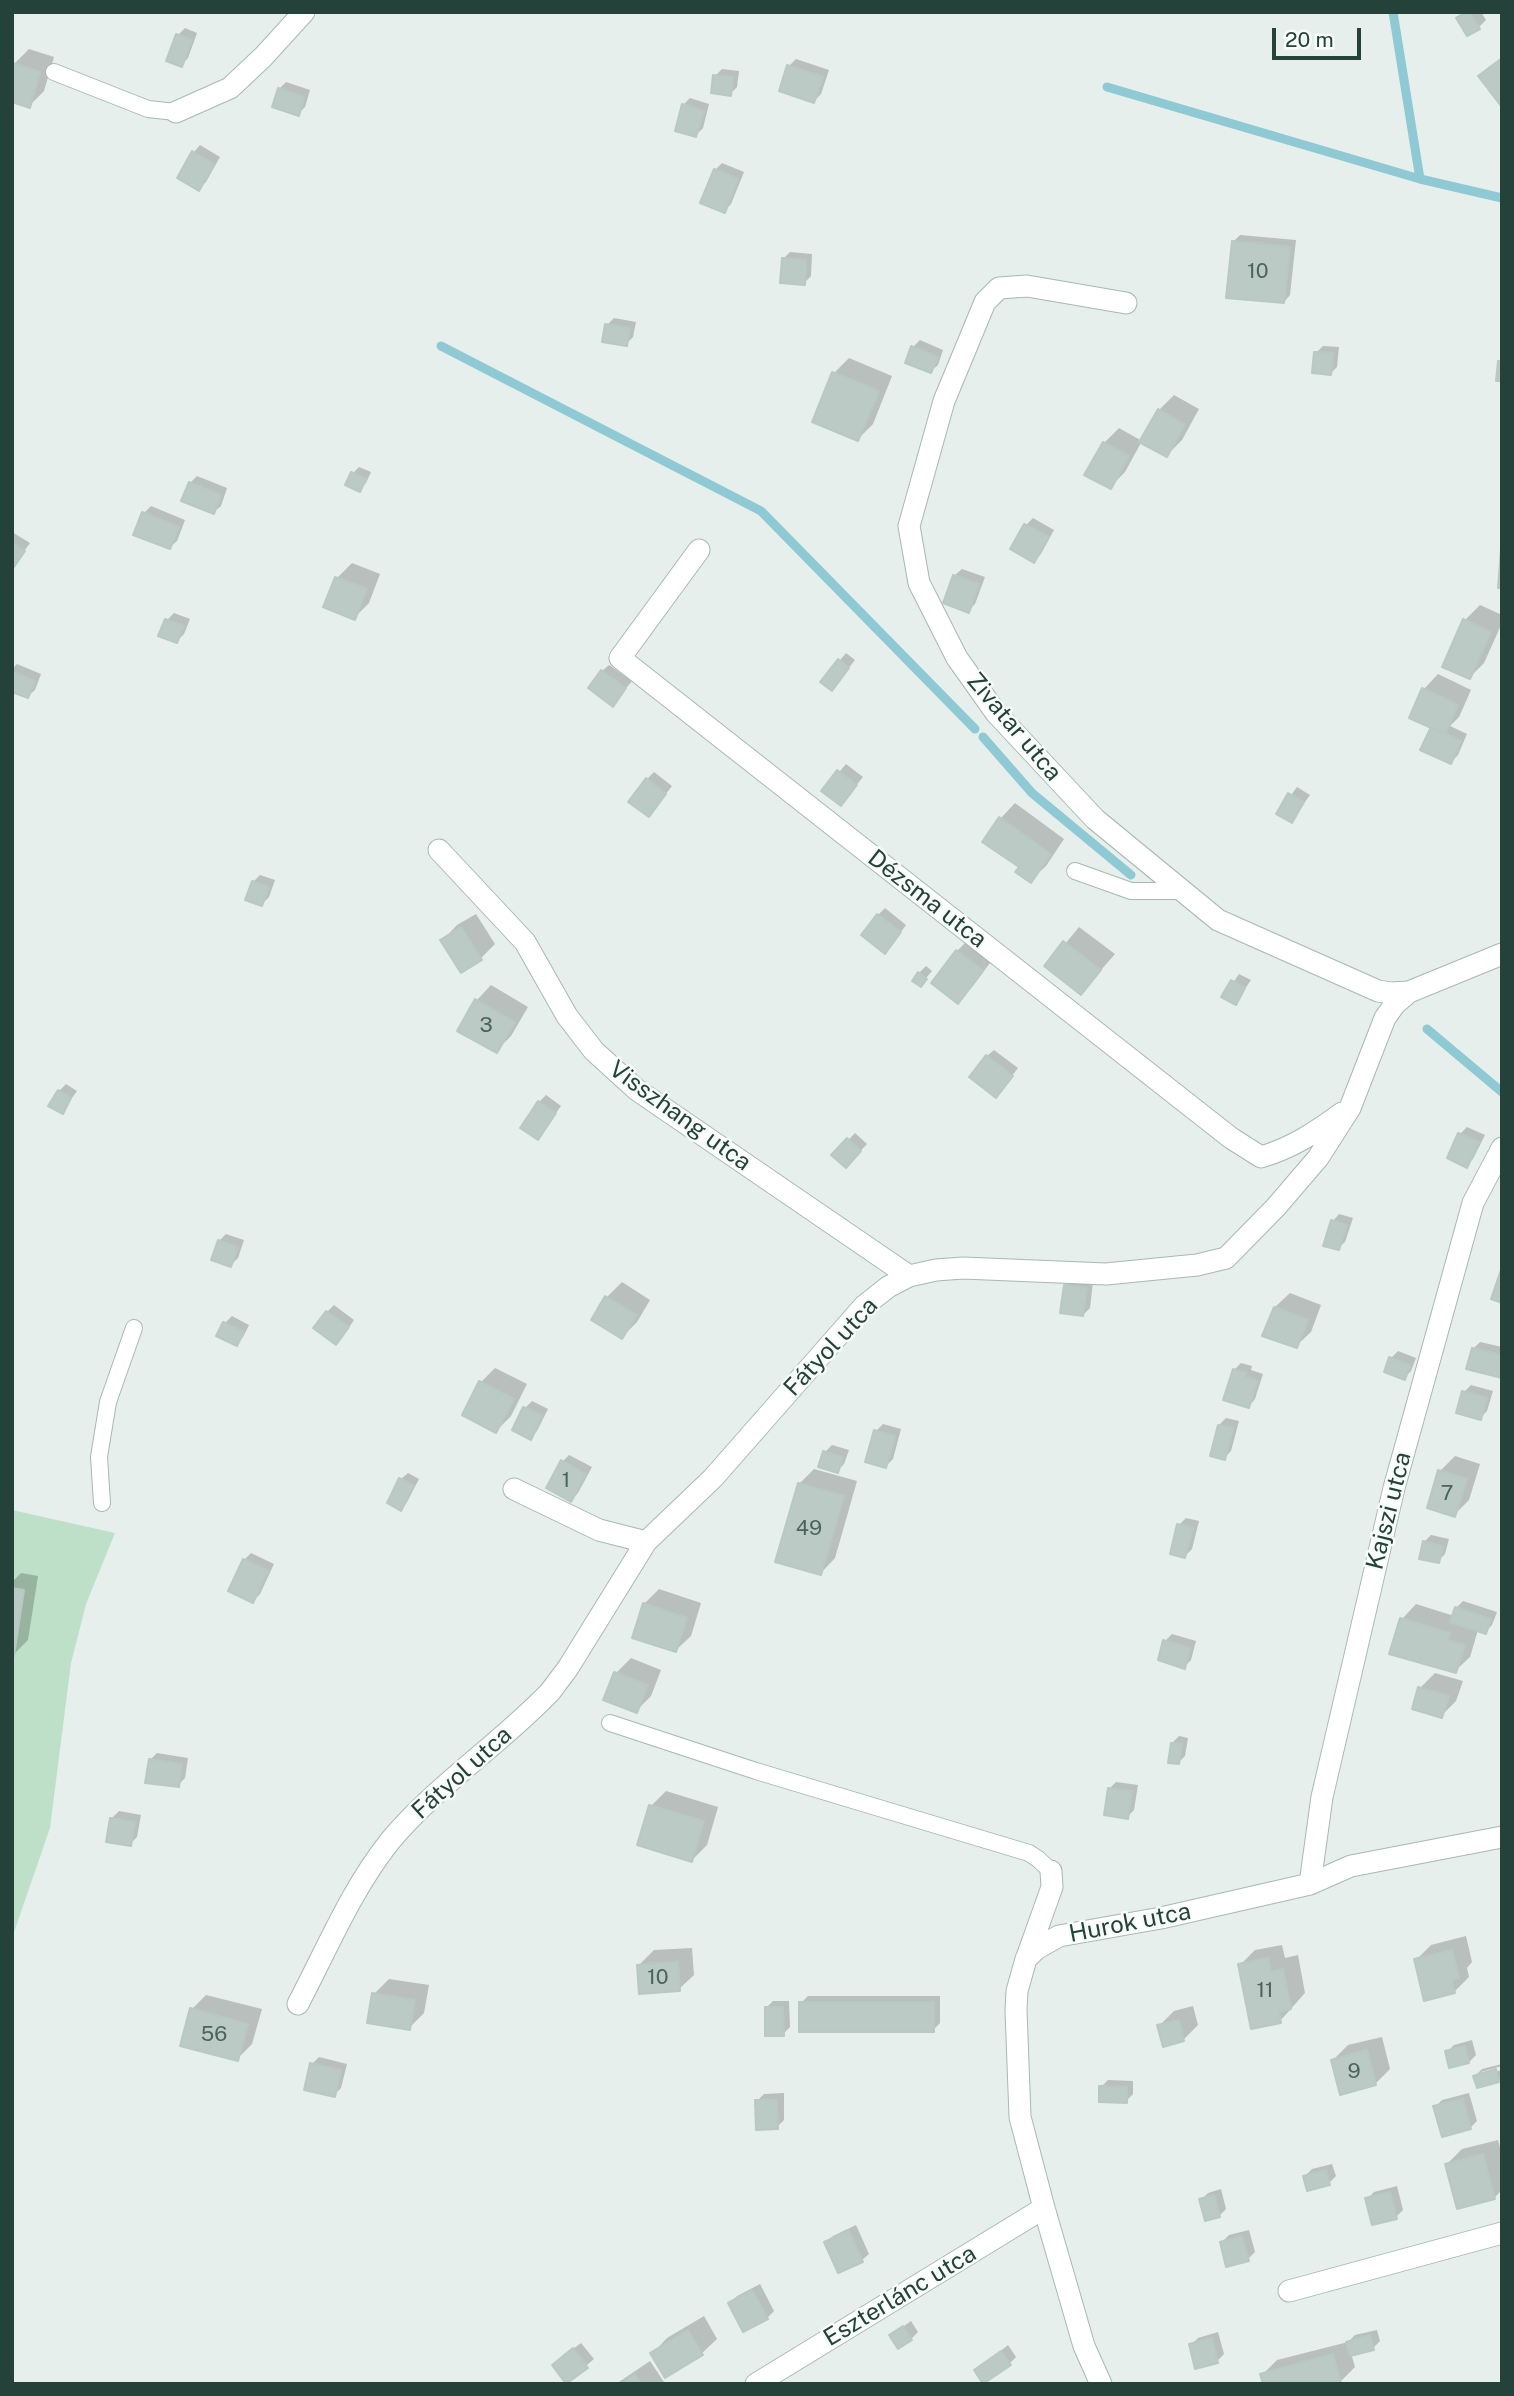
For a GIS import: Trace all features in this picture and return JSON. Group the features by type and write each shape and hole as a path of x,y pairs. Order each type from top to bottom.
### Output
{"street":[{"path":"176,112 230,89 304,12"},
{"name":"Zivatar utca","path":"1126,303 1027,286 999,288 985,302 934,430 909,526 919,583 957,658 996,713 1095,819 1218,920 1378,991 1409,992"},
{"name":"Dézsma utca","path":"699,550 620,658 1251,1151 1261,1157 1284,1150 1304,1140 1350,1108"},
{"name":"Visszhang utca","path":"439,850 525,942 567,1016 594,1051 628,1082 909,1276"},
{"name":"Fátyol utca","path":"298,2004 362,1881 390,1842 415,1814 550,1692 568,1668 646,1542 713,1478 864,1306 888,1287 909,1276 936,1270 962,1268 1106,1274 1196,1265 1226,1258 1276,1207 1318,1158 1350,1108 1385,1018 1395,1004 1409,992 1502,954"},
{"name":"Kajszi utca","path":"1311,1884 1322,1797 1394,1488 1473,1203 1502,1148"},
{"path":"514,1489 599,1530 646,1542"},
{"name":"Hurok utca","path":"1026,1959 1036,1949 1059,1936 1161,1918 1311,1884 1351,1866 1502,1837"},
{"path":"1051,1871 1052,1887 1017,1991 1020,2117 1084,2346 1101,2384"},
{"name":"Eszterlánc utca","path":"756,2384 1044,2208"},
{"path":"1289,2291 1502,2233"}],"lane":[{"path":"54,72 148,109 176,112"},
{"path":"1075,871 1131,891 1182,891"},
{"path":"102,1503 99,1457 108,1402 134,1328"},
{"path":"610,1723 756,1771 1029,1853 1051,1871"}],"green space":[{"path":"12,1510 115,1533 86,1604 71,1663 50,1828 12,1938"}],"building":[{"path":"1470,12 1480,29 1467,36 1456,18"},
{"path":"176,34 192,40 182,67 166,61"},
{"path":"1502,58 1502,106 1501,106 1478,76"},
{"path":"13,63 40,72 30,108 12,102"},
{"path":"787,65 823,77 814,103 779,91"},
{"path":"713,75 733,77 731,96 711,93"},
{"path":"278,88 304,97 299,116 272,107"},
{"path":"682,104 704,111 696,137 675,131"},
{"path":"192,151 214,164 199,191 177,178"},
{"path":"714,169 738,179 725,213 700,203"},
{"path":"1232,241 1290,247 1284,303 1226,298"},
{"path":"782,258 806,260 805,285 780,283"},
{"path":"605,324 630,328 627,346 602,342"},
{"path":"911,346 938,357 931,373 905,363"},
{"path":"1314,352 1333,353 1331,375 1312,373"},
{"path":"1498,361 1502,361 1502,381 1496,381"},
{"path":"832,372 879,391 858,441 812,422"},
{"path":"1158,409 1185,424 1167,457 1139,442"},
{"path":"1103,442 1129,456 1111,489 1084,475"},
{"path":"351,472 366,479 360,492 345,485"},
{"path":"189,482 221,495 214,514 181,501"},
{"path":"142,512 179,527 170,549 133,535"},
{"path":"1024,524 1049,537 1034,563 1010,549"},
{"path":"1502,536 1502,588 1498,588"},
{"path":"12,543 25,551 14,567 12,566"},
{"path":"953,575 979,584 969,613 943,603"},
{"path":"335,577 367,589 355,620 323,607"},
{"path":"165,619 184,626 177,643 158,636"},
{"path":"1463,619 1491,632 1470,679 1442,667"},
{"path":"838,659 849,668 832,691 820,682"},
{"path":"601,670 626,688 613,707 588,688"},
{"path":"12,672 35,681 28,698 12,692"},
{"path":"1422,688 1458,705 1445,734 1409,718"},
{"path":"1431,727 1461,741 1451,764 1420,750"},
{"path":"837,770 857,785 841,806 821,791"},
{"path":"646,778 666,794 649,817 628,802"},
{"path":"1288,793 1304,802 1292,823 1276,814"},
{"path":"999,817 1051,854 1031,883 1015,872 1019,867 982,842"},
{"path":"252,881 269,887 262,906 245,900"},
{"path":"877,914 901,932 885,954 861,935"},
{"path":"461,927 482,960 461,973 440,940"},
{"path":"1063,941 1101,970 1081,995 1044,966"},
{"path":"956,950 983,971 958,1004 931,983"},
{"path":"918,972 927,979 921,987 912,981"},
{"path":"1231,980 1245,988 1236,1005 1221,997"},
{"path":"475,999 515,1022 497,1053 457,1031"},
{"path":"986,1055 1013,1076 996,1098 969,1077"},
{"path":"58,1090 71,1098 63,1114 48,1106"},
{"path":"538,1101 556,1113 538,1140 520,1128"},
{"path":"1458,1133 1479,1142 1467,1168 1447,1158"},
{"path":"847,1138 861,1151 846,1168 831,1155"},
{"path":"1331,1220 1347,1225 1339,1250 1323,1246"},
{"path":"218,1240 238,1247 231,1267 211,1260"},
{"path":"1502,1267 1502,1303 1491,1299"},
{"path":"1064,1285 1087,1288 1083,1316 1060,1313"},
{"path":"605,1296 637,1315 622,1339 591,1320"},
{"path":"1274,1307 1308,1320 1297,1348 1262,1336"},
{"path":"326,1311 349,1327 336,1345 313,1328"},
{"path":"223,1322 244,1332 237,1346 216,1336"},
{"path":"1472,1348 1502,1355 1502,1378 1466,1369"},
{"path":"1389,1357 1410,1365 1405,1380 1384,1372"},
{"path":"1233,1369 1246,1373 1245,1377 1257,1381 1249,1408 1223,1400"},
{"path":"479,1381 514,1399 496,1433 462,1415"},
{"path":"1462,1391 1487,1398 1481,1420 1456,1413"},
{"path":"523,1407 542,1416 531,1440 512,1430"},
{"path":"1218,1425 1233,1428 1225,1460 1210,1456"},
{"path":"874,1430 895,1436 886,1468 865,1462"},
{"path":"823,1451 843,1457 838,1473 818,1467"},
{"path":"561,1460 586,1474 571,1502 546,1488"},
{"path":"1438,1470 1467,1479 1455,1517 1427,1508"},
{"path":"399,1478 414,1486 401,1511 387,1503"},
{"path":"798,1483 844,1496 821,1575 775,1562"},
{"path":"1177,1524 1193,1527 1185,1558 1170,1554"},
{"path":"1423,1541 1443,1546 1439,1563 1419,1559"},
{"path":"243,1559 268,1571 253,1603 228,1591"},
{"path":"12,1588 24,1590 14,1656 12,1656"},
{"path":"643,1603 687,1618 676,1652 632,1638"},
{"path":"1455,1607 1491,1619 1486,1634 1450,1622"},
{"path":"1400,1618 1450,1633 1448,1640 1465,1645 1456,1673 1389,1654"},
{"path":"1163,1640 1190,1648 1185,1669 1158,1660"},
{"path":"614,1672 648,1685 637,1713 603,1700"},
{"path":"1418,1687 1449,1696 1442,1718 1412,1709"},
{"path":"1171,1743 1182,1744 1179,1764 1168,1763"},
{"path":"149,1759 182,1764 179,1787 145,1783"},
{"path":"1108,1788 1132,1791 1128,1819 1104,1815"},
{"path":"649,1805 704,1821 692,1862 637,1845"},
{"path":"110,1818 135,1822 131,1846 106,1842"},
{"path":"1452,1950 1459,1978 1452,1980 1455,1993 1424,2001 1414,1959"},
{"path":"1268,1958 1271,1972 1283,1969 1291,2009 1279,2012 1281,2023 1251,2029 1238,1964"},
{"path":"678,1962 680,1991 639,1994 637,1965"},
{"path":"372,1993 415,2000 410,2030 367,2023"},
{"path":"799,2002 934,2002 934,2032 799,2032"},
{"path":"765,2007 783,2007 784,2036 765,2036"},
{"path":"190,2008 248,2024 238,2061 180,2046"},
{"path":"1179,2020 1184,2041 1163,2047 1157,2025"},
{"path":"1465,2046 1469,2063 1449,2068 1445,2051"},
{"path":"1367,2050 1376,2085 1340,2095 1331,2060"},
{"path":"310,2063 341,2070 335,2097 304,2090"},
{"path":"1496,2069 1499,2082 1477,2088 1473,2076"},
{"path":"1099,2086 1127,2087 1127,2103 1099,2102"},
{"path":"1463,2099 1471,2129 1442,2137 1433,2106"},
{"path":"755,2100 777,2100 778,2129 756,2130"},
{"path":"1483,2154 1495,2199 1457,2209 1445,2164"},
{"path":"1326,2170 1330,2185 1307,2191 1303,2176"},
{"path":"1390,2192 1397,2219 1372,2225 1365,2198"},
{"path":"1214,2195 1220,2217 1205,2221 1199,2199"},
{"path":"849,2231 863,2262 838,2273 824,2242"},
{"path":"1242,2236 1249,2261 1226,2267 1220,2242"},
{"path":"752,2290 768,2319 743,2332 728,2303"},
{"path":"903,2326 912,2340 898,2349 889,2335"},
{"path":"688,2330 703,2355 665,2378 650,2353"},
{"path":"1370,2335 1374,2350 1350,2356 1346,2342"},
{"path":"1212,2338 1218,2363 1195,2369 1189,2344"},
{"path":"573,2348 588,2368 566,2384 552,2365"},
{"path":"1001,2351 1011,2365 983,2384 974,2370"},
{"path":"1333,2354 1341,2383 1263,2384 1260,2374"},
{"path":"635,2374 641,2384 621,2384"}],"waterway":[{"path":"1393,12 1420,179"},
{"path":"1107,87 1420,179 1502,198"},
{"path":"441,346 761,511 975,729"},
{"path":"983,737 1032,793 1131,875"},
{"path":"1427,1029 1502,1092"}]}
